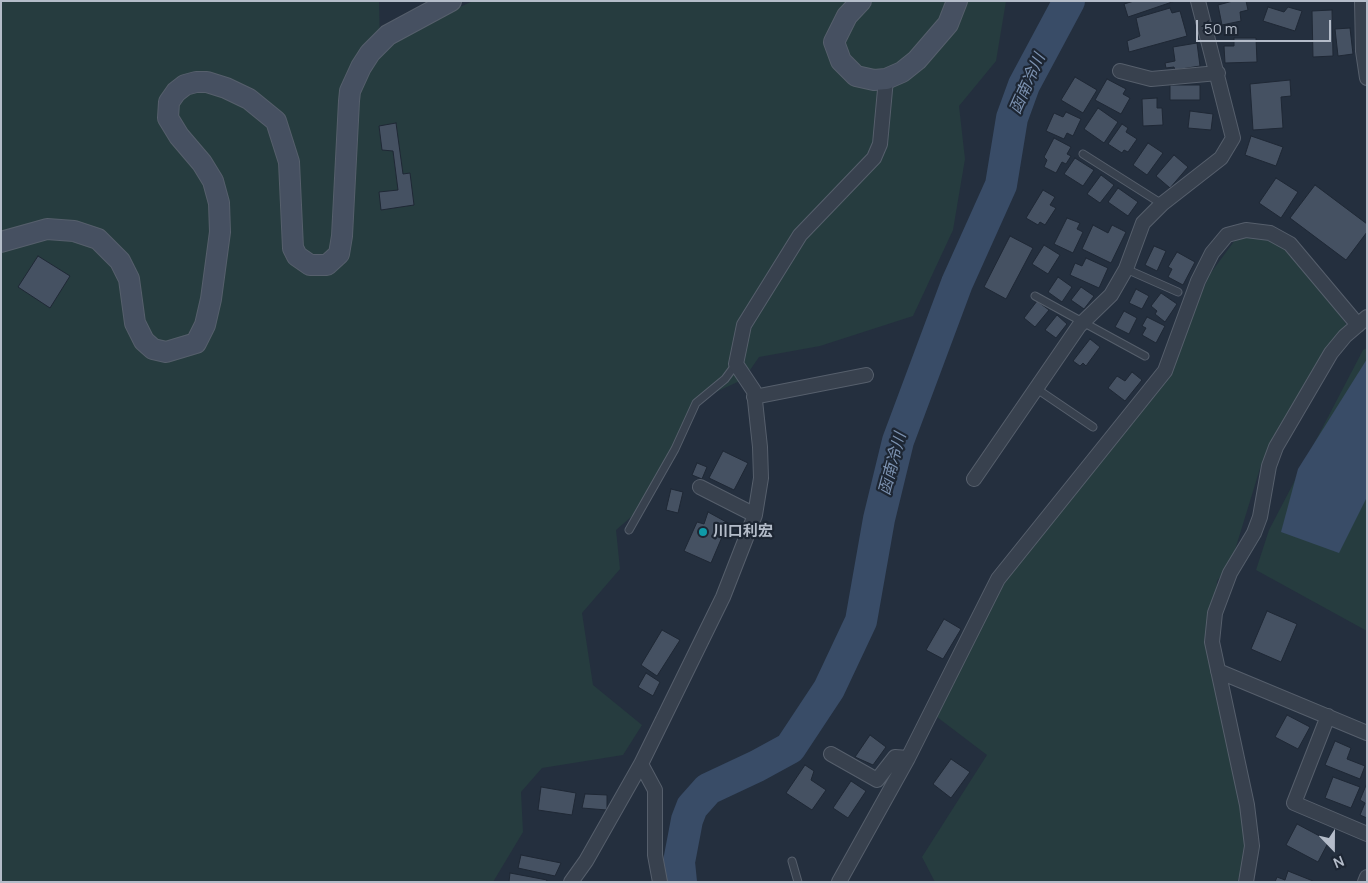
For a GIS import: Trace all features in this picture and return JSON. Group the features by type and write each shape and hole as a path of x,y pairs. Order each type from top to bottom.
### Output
{"street":[{"path":"1,242 47,229 74,230 98,239 120,261 129,279 136,323 144,341 153,349 166,352 196,343 205,325 211,299 220,232 220,203 213,181 202,163 179,136 168,118 169,102 176,92 185,85 196,82 217,85 249,99 276,122 289,162 293,248 297,256 310,265 327,265 339,254 342,236 350,91 361,67 370,53 388,35 452,1"},
{"path":"861,1 847,16 834,42 841,61 856,76 874,80 886,79 902,72 917,60 948,24 957,1"},
{"path":"974,479 1083,322 1111,296 1126,269 1143,223 1162,204 1221,158 1233,138 1218,72 1198,1"},
{"path":"1362,1 1363,51 1367,78"},
{"path":"1120,71 1151,79 1218,72"},
{"path":"571,882 586,861 641,764 723,597 755,515 761,478 754,391 736,364 744,325 800,235 874,158 880,144 886,79"},
{"path":"839,882 908,758 998,579 1165,371 1198,281 1212,253 1227,235 1246,230 1270,233 1290,244 1363,321 1345,336 1332,353 1276,447 1269,466 1257,525 1230,573 1215,613 1212,642 1247,805 1252,846 1246,882"},
{"path":"754,397 866,375"},
{"path":"700,488 755,515"},
{"path":"1218,671 1367,733"},
{"path":"1328,716 1294,803 1367,834"},
{"path":"831,754 878,780 895,757 908,758"},
{"path":"641,764 655,790 655,855 660,882"},
{"path":"1365,882 1367,877"}],"lane":[{"path":"1084,154 1162,204"},
{"path":"1126,269 1178,292"},
{"path":"1035,296 1145,356"},
{"path":"629,530 676,449 696,403 725,379 736,364"},
{"path":"1036,390 1093,427"},
{"path":"792,861 798,882"}],"green space":[{"path":"1,1 379,1 380,43 473,1 1006,1 996,61 959,106 965,159 953,230 913,316 820,346 759,357 744,379 692,403 646,504 616,530 620,569 582,613 593,685 642,725 623,755 542,768 521,792 523,832 493,882 1,882"},
{"path":"1238,236 1290,244 1351,331 1261,465 1232,560 1217,581 1213,637 1252,846 1237,882 935,882 922,857 987,755 937,717 999,591 1097,455 1173,358 1210,274"},
{"path":"1367,348 1367,631 1256,570 1269,530 1363,350"}],"water":[{"path":"1367,359 1367,497 1339,553 1281,532 1298,469"}],"building":[{"path":"1134,1 1175,1 1128,17 1124,4"},
{"path":"1233,1 1246,1 1248,10 1240,12 1241,21 1222,25 1218,5"},
{"path":"1268,7 1284,12 1288,7 1302,11 1295,31 1263,21"},
{"path":"1170,8 1172,13 1180,11 1187,36 1129,52 1127,41 1140,36 1136,18"},
{"path":"1332,10 1333,56 1313,57 1312,11"},
{"path":"1350,28 1353,54 1338,56 1335,29"},
{"path":"1234,38 1256,38 1257,62 1225,63 1224,46 1234,46"},
{"path":"1197,43 1200,66 1175,70 1174,67 1166,68 1165,63 1175,61 1173,47"},
{"path":"1075,77 1097,90 1083,113 1061,100"},
{"path":"1107,79 1126,89 1123,94 1130,98 1121,114 1095,100"},
{"path":"1290,80 1291,96 1281,97 1283,128 1253,130 1250,84"},
{"path":"1170,85 1200,85 1200,100 1170,100"},
{"path":"1157,98 1157,108 1162,108 1163,125 1143,126 1142,99"},
{"path":"1098,108 1118,122 1104,143 1084,129"},
{"path":"1190,111 1213,114 1211,130 1188,128"},
{"path":"1066,112 1081,119 1073,136 1067,133 1064,139 1046,131 1054,113 1063,117"},
{"path":"396,123 403,174 410,173 414,205 381,210 379,192 398,190 393,151 382,150 379,126"},
{"path":"1122,124 1128,128 1126,132 1137,139 1128,152 1124,150 1122,153 1108,144"},
{"path":"1251,136 1283,147 1276,166 1245,155"},
{"path":"1054,138 1071,147 1067,154 1071,156 1066,164 1062,162 1056,173 1044,167 1047,160 1044,157"},
{"path":"1148,143 1163,153 1147,175 1133,165"},
{"path":"1174,155 1188,167 1170,188 1156,176"},
{"path":"1075,158 1094,170 1083,186 1064,174"},
{"path":"1101,175 1114,185 1100,203 1087,194"},
{"path":"1276,178 1298,192 1281,218 1259,203"},
{"path":"1315,185 1367,224 1367,232 1346,260 1290,218"},
{"path":"1118,188 1138,202 1128,216 1108,202"},
{"path":"1043,190 1055,197 1050,205 1056,208 1045,225 1040,222 1038,225 1026,218"},
{"path":"1067,218 1080,223 1077,229 1083,232 1073,253 1054,244"},
{"path":"1093,225 1108,233 1112,225 1126,232 1111,263 1082,249"},
{"path":"1010,236 1033,248 1006,299 984,287"},
{"path":"1044,245 1060,255 1048,274 1032,264"},
{"path":"1154,246 1166,251 1157,271 1145,265"},
{"path":"1177,252 1195,262 1183,285 1168,277 1172,269 1168,267"},
{"path":"38,256 70,276 50,308 18,287"},
{"path":"1086,258 1108,268 1099,288 1070,275 1075,263 1082,266"},
{"path":"1058,277 1072,287 1062,302 1048,292"},
{"path":"1081,287 1094,296 1084,309 1071,300"},
{"path":"1136,289 1149,296 1142,309 1129,303"},
{"path":"1161,293 1177,304 1165,322 1155,314 1157,311 1151,306"},
{"path":"1037,301 1049,310 1035,327 1024,318"},
{"path":"1124,311 1137,318 1129,334 1115,327"},
{"path":"1057,315 1067,324 1056,338 1045,330"},
{"path":"1147,317 1165,326 1156,343 1142,335 1146,328 1142,326"},
{"path":"1090,339 1100,347 1086,366 1083,363 1080,366 1073,361"},
{"path":"1132,372 1142,380 1125,401 1108,388 1117,376 1125,381"},
{"path":"723,451 748,463 734,490 709,478"},
{"path":"697,463 707,467 702,479 692,475"},
{"path":"671,489 683,492 678,513 666,510"},
{"path":"708,512 728,523 711,563 684,551 697,522 704,524"},
{"path":"1267,611 1297,624 1281,662 1251,649"},
{"path":"944,619 961,629 943,659 926,650"},
{"path":"662,630 680,640 657,676 641,665"},
{"path":"646,673 660,682 653,696 638,687"},
{"path":"1287,715 1310,727 1298,749 1275,737"},
{"path":"870,735 886,747 873,765 855,757"},
{"path":"1335,741 1351,748 1347,759 1365,766 1360,779 1325,765"},
{"path":"951,759 970,772 951,798 933,784"},
{"path":"805,765 814,771 811,780 826,790 812,810 786,793"},
{"path":"1333,777 1360,787 1351,808 1325,798"},
{"path":"851,781 866,791 848,818 833,808"},
{"path":"1367,783 1367,818 1360,815 1365,803 1360,800"},
{"path":"541,787 576,793 572,815 538,810"},
{"path":"585,794 607,795 607,810 582,808"},
{"path":"1297,824 1329,841 1318,862 1286,845"},
{"path":"521,855 561,863 555,876 518,868"},
{"path":"1288,871 1313,882 1275,882 1277,877 1285,880"},
{"path":"510,873 547,880 546,882 509,882"}],"waterway":[{"name":"函南冷川","path":"681,882 679,862 687,820 692,807 708,789 790,748 829,689 861,621 879,519 898,441 957,283 1001,185 1012,118 1024,85 1069,1"}],"place":[{"name":"川口利宏","path":"703,532"}]}
